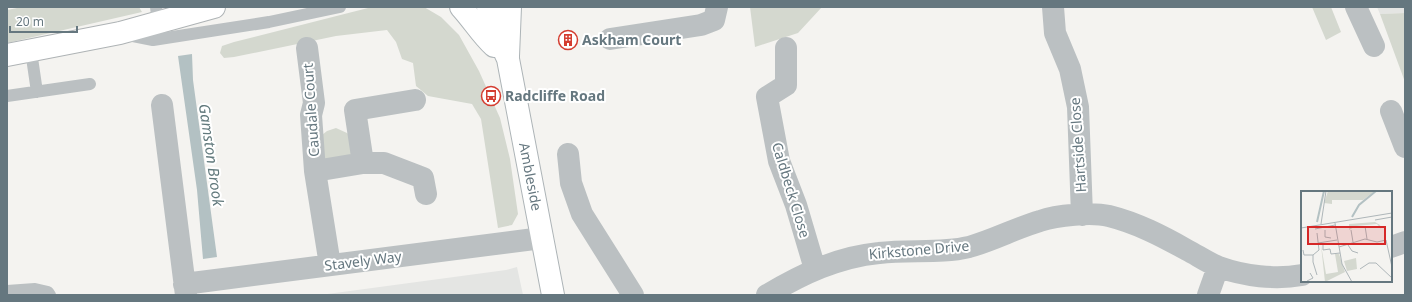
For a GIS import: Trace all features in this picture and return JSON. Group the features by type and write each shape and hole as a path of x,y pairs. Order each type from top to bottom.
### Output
{"main road":[{"path":"7,55 120,33 157,15 214,7"},
{"path":"461,7 472,19 483,36 508,59"},
{"name":"Ambleside","path":"488,7 490,20 508,59 553,295"},
{"name":"Ambleside","path":"508,59 511,20 510,7"}],"street":[{"path":"610,39 701,25 714,20 718,7"},
{"name":"Hartside Close","path":"1053,7 1055,33 1070,69 1078,106 1082,215"},
{"path":"1356,7 1374,46"},
{"name":"Caudale Court","path":"307,48 314,103 311,116 315,171 330,265"},
{"name":"Caldbeck Close","path":"786,48 786,85 767,96 779,161 796,205 815,269"},
{"path":"363,163 355,110 415,100"},
{"name":"Stavely Way","path":"162,105 185,289 230,278 542,238"},
{"path":"1391,111 1405,147"},
{"path":"568,154 571,183 582,214 633,295"},
{"name":"Caudale Court","path":"315,171 363,163 384,163 423,178 426,194"},
{"name":"Kirkstone Drive","path":"767,295 815,269 857,256 879,252 937,251 968,247 1041,220 1082,215 1107,215 1126,221 1159,234 1218,267 1251,275 1272,277 1301,275"},
{"path":"1392,247 1405,242"},
{"path":"1208,295 1218,267"}],"lane":[{"path":"120,33 153,40 269,22 340,7"},
{"path":"32,51 37,92"},
{"path":"7,96 90,84"},
{"path":"7,291 35,289 48,292 50,295"}],"shaded area":[{"path":"22,7 139,7 142,12 7,43 7,10"},
{"path":"424,7 441,17 459,35 479,71 500,118 510,159 518,214 512,225 498,228 481,119 472,104 428,96 416,86 413,63 402,59 396,42 387,30 336,36 234,57 224,58 220,53 222,46 234,42 368,8"},
{"path":"750,7 822,7 798,33 755,47"},
{"path":"1312,7 1331,7 1341,32 1326,40"},
{"path":"1377,7 1405,7 1405,13 1380,14"},
{"path":"1405,13 1405,82 1380,14"},
{"path":"192,54 193,80 217,257 203,259 197,190 178,56"},
{"path":"336,128 347,133 353,138 352,161 322,163 317,139 327,131"},
{"path":"517,267 523,295 320,295 506,270"}],"place":[{"name":"Askham Court","path":"568,40"},
{"name":"Radcliffe Road","path":"491,96"}],"water label":[{"name":"Gamston Brook","path":"211,155"}]}
